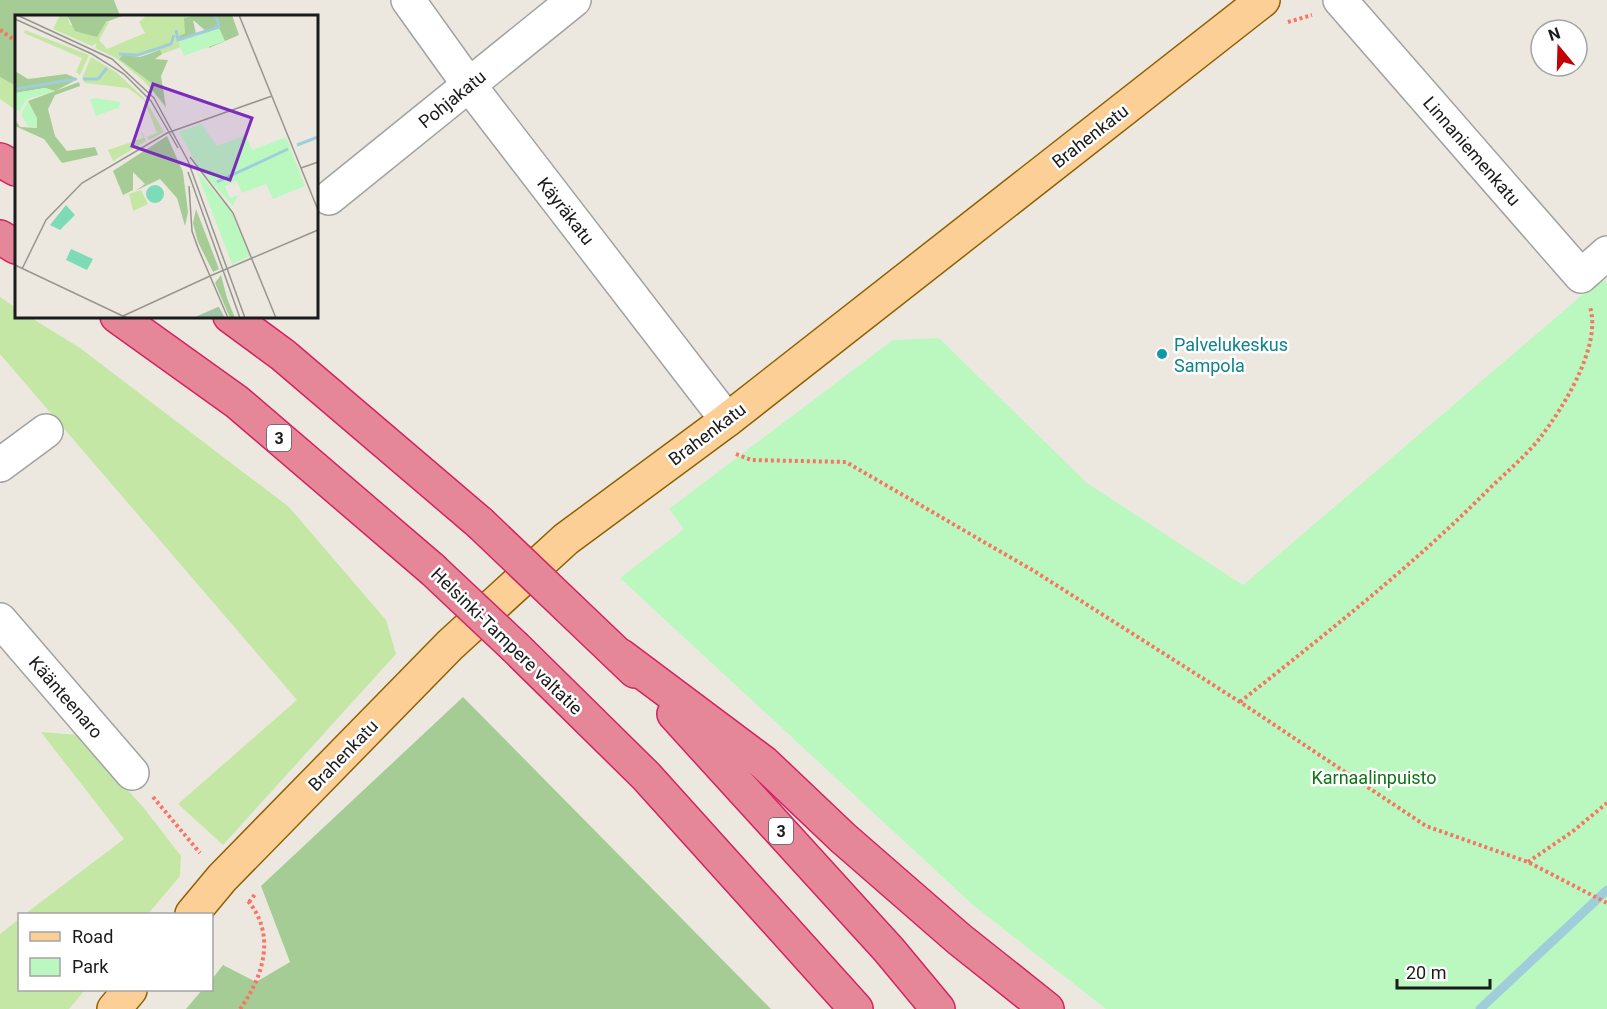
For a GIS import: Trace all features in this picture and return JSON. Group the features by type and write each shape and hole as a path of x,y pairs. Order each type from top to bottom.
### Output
{"highway":[{"path":"0,160 15,168"},
{"path":"0,237 15,246"},
{"name":"Helsinki-Tampere valtatie","path":"120,318 237,402 432,569 646,776 856,1009"},
{"name":"3","path":"233,318 283,356 480,523 621,656 889,950 938,1009"},
{"path":"621,656 764,763 852,846 959,939 1047,1009"}],"main road":[{"name":"Brahenkatu","path":"194,913 222,878 450,645 558,546 727,435 1263,0"},
{"path":"114,1009 129,991"}],"street":[{"name":"Käyräkatu","path":"408,0 727,435"},
{"name":"Pohjakatu","path":"329,198 574,0"},
{"name":"Linnaniemenkatu","path":"1340,0 1581,276"},
{"path":"1581,276 1607,253"},
{"path":"0,465 46,431"},
{"name":"Käänteenaro","path":"0,620 132,773"}],"path":[{"path":"0,30 15,40"},
{"path":"1240,702 1329,632 1443,535 1539,438 1581,371 1594,320 1581,276"},
{"path":"727,435 751,460 846,462 1035,571 1240,702 1426,826 1528,862 1607,903"},
{"path":"132,773 222,878 249,902 262,921 266,953 252,993 240,1009"},
{"path":"1528,862 1572,832 1607,802"}],"green space":[{"path":"0,0 114,0 120,15 15,15 15,85 0,77"},
{"path":"0,77 15,85 15,109 0,99"},
{"name":"Karnaalinpuisto","path":"1602,278 1607,283 1607,1009 1106,1009 973,905 620,578 684,529 669,509 893,340 939,338 1087,483 1243,585"},
{"path":"0,297 15,307 15,318 32,318 80,348 289,507 386,620 396,654 223,845 178,804 297,700 0,354"},
{"path":"463,697 771,1009 186,1009 201,991 213,991 213,978 223,965 256,982 290,962 261,886"},
{"path":"41,732 78,735 143,807 181,856 180,876 149,913 26,913 124,839"},
{"path":"18,920 18,991 84,991 69,1009 0,1009 0,934"}],"waterway":[{"path":"1480,1009 1607,890"}],"place":[{"name":"Palvelukeskus Sampola","path":"1162,354"}]}
